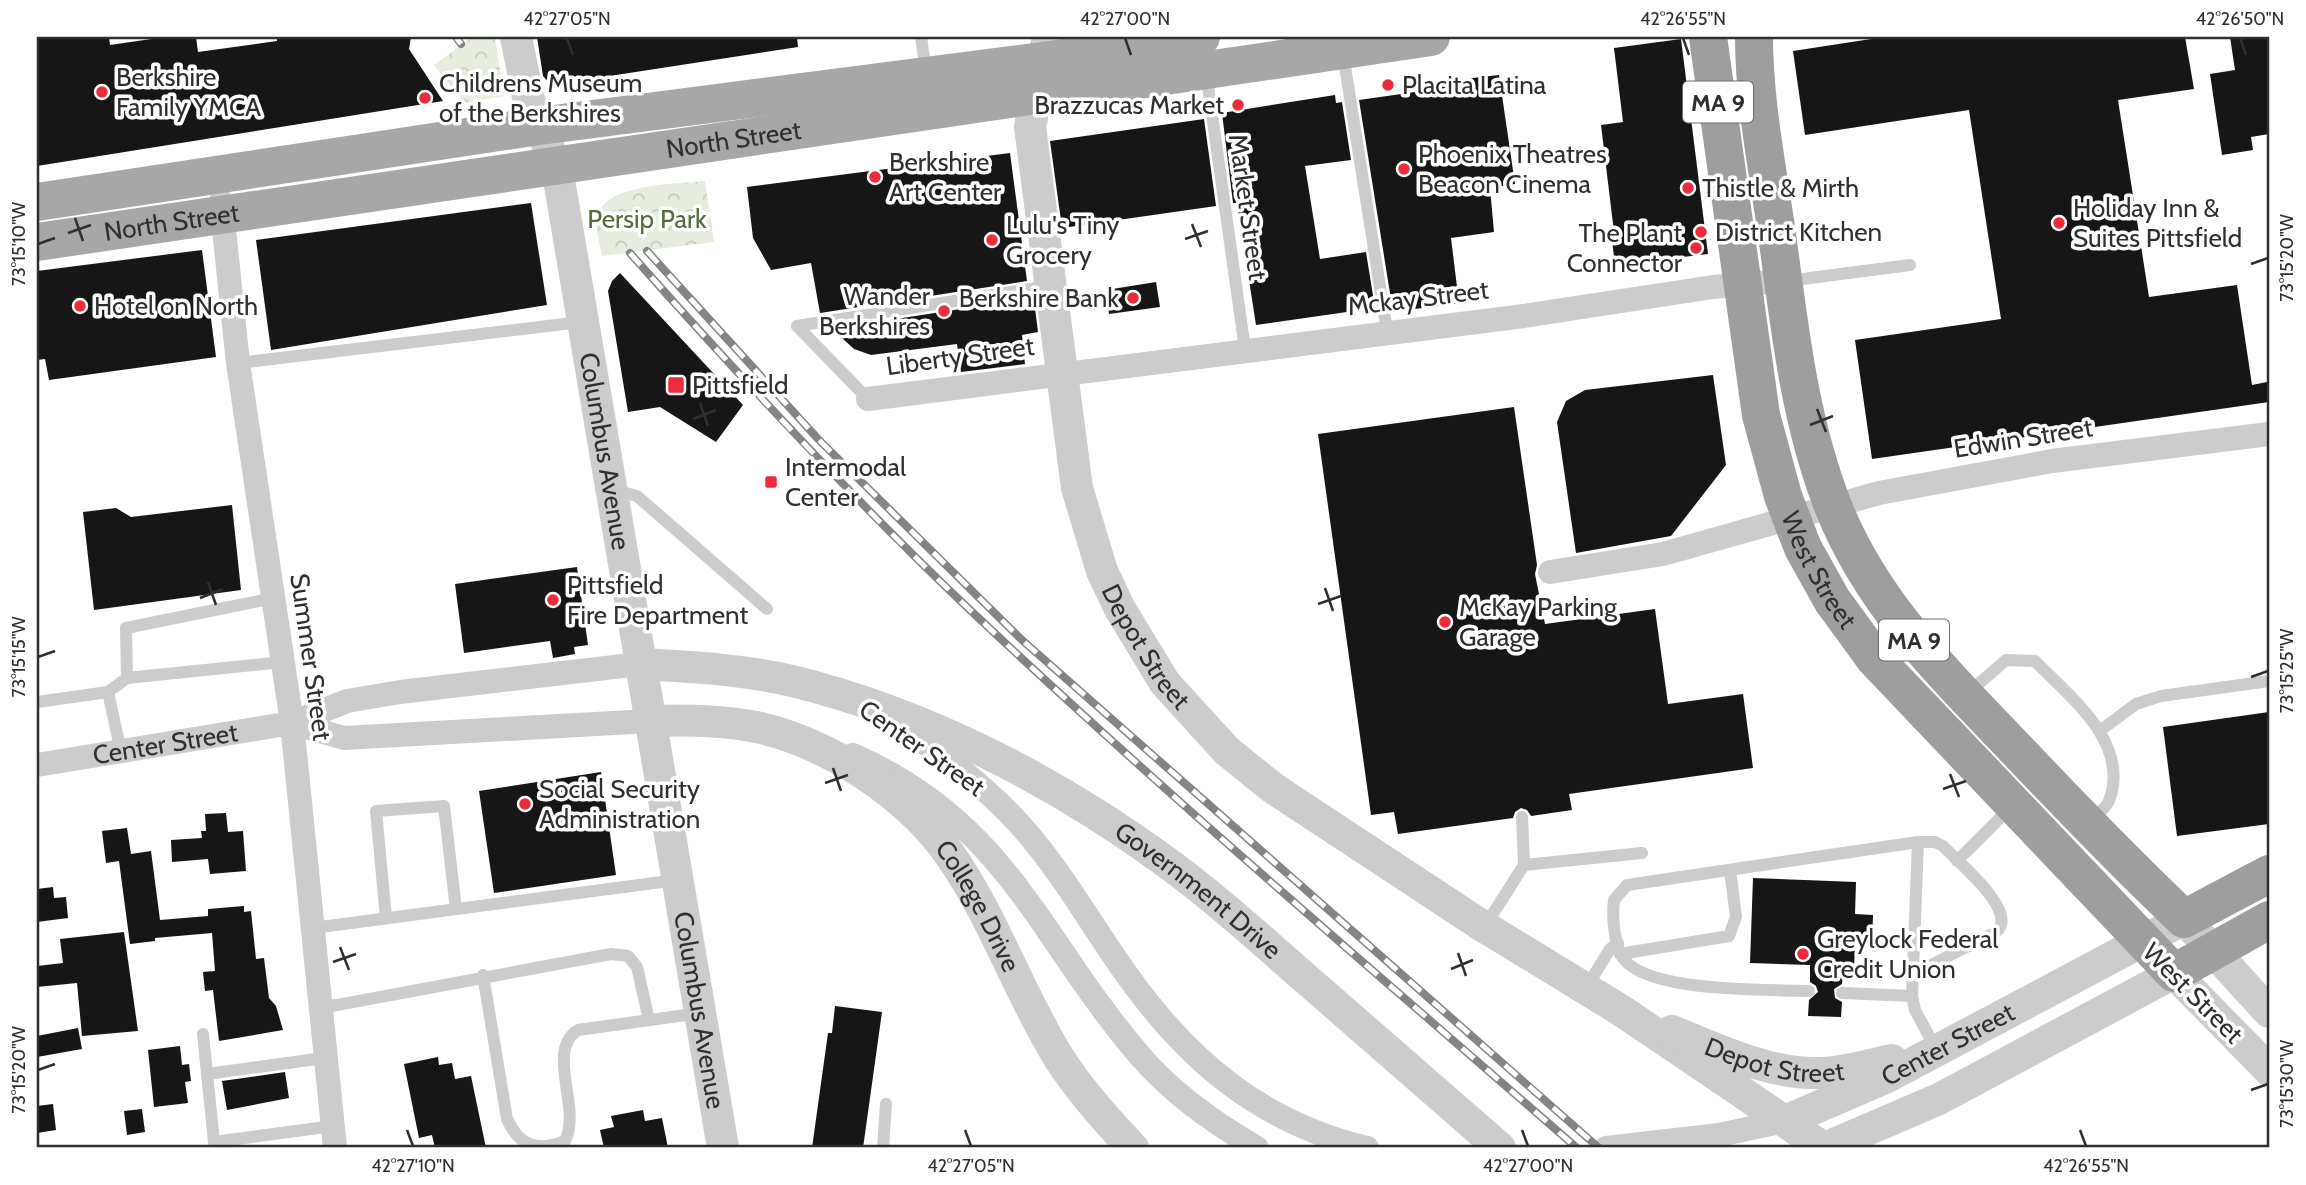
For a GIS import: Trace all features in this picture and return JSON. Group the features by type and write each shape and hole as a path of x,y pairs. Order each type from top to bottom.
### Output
{"highway":[{"name":"West Street","path":"1708,37 1761,415 1791,519 1832,600 1875,660 2174,973"},
{"name":"West Street","path":"1754,37 1783,281 1806,415 1833,506 1852,549 1878,593 1908,633 2087,823 2184,919"},
{"name":"Center Street","path":"2184,919 2269,874"},
{"name":"Center Street","path":"2174,973 2269,919"}],"main road":[{"name":"North Street","path":"37,202 538,126 927,76 1042,64 1203,54 1343,50 1431,37"},
{"name":"North Street","path":"37,242 556,168 1042,64"}],"street":[{"name":"Columbus Avenue","path":"516,37 528,97 556,168 723,1148"},
{"name":"Depot Street","path":"1042,64 1030,127 1077,488 1088,533 1120,610 1165,683 1227,751 1273,788 1484,927 1622,1011 1825,1148"},
{"name":"Summer Street","path":"218,174 238,363 292,723 334,1137"},
{"name":"Mckay Street","path":"1060,373 1783,281"},
{"name":"Liberty Street","path":"868,398 1060,373"},
{"name":"Edwin Street","path":"1550,572 1663,554 1879,493 2052,461 2269,434"},
{"name":"Center Street","path":"37,765 292,723 347,701 400,692 640,664 735,670 792,681 854,699 950,761 1015,819 1056,870 1145,1000 1201,1063 1274,1113 1311,1131 1367,1148"},
{"name":"Government Drive","path":"854,699 935,730 1012,768 1085,808 1164,860 1234,916 1490,1140"},
{"name":"Center Street","path":"292,723 344,738 650,721 706,721 762,729 824,744 881,767 931,798 959,820 1013,878 1141,1058 1196,1109 1257,1148"},
{"name":"College Drive","path":"762,729 821,751 882,787 932,831 965,879 1058,1057 1092,1104 1133,1148"},
{"name":"Center Street","path":"1605,1148 1719,1135 1785,1121 1885,1078 2184,919"},
{"name":"West Street","path":"2184,919 2269,1012"},
{"name":"Center Street","path":"1825,1148 1939,1099 2174,973"},
{"name":"West Street","path":"2174,973 2269,1070"},
{"name":"Depot Street","path":"1622,1011 1734,1056 1788,1070 1841,1071 1935,1050"}],"lane":[{"path":"921,37 927,76"},
{"path":"1343,50 1387,331"},
{"name":"Market Street","path":"1203,54 1245,349"},
{"path":"1783,281 1910,265"},
{"path":"868,398 797,326 1049,286"},
{"path":"238,363 582,322"},
{"path":"610,489 637,496 767,609"},
{"path":"127,678 126,628 274,598"},
{"path":"1965,696 2006,660 2035,661 2101,730 2113,775 2109,803 2087,823"},
{"path":"37,702 108,692 127,678 283,662"},
{"path":"2101,730 2136,704 2161,696 2269,681"},
{"path":"108,692 121,751"},
{"path":"386,918 376,811 444,806 456,909"},
{"path":"1957,861 2013,806"},
{"path":"1484,927 1524,865 1522,817"},
{"path":"1917,842 1912,996 1915,1010 1935,1050"},
{"path":"1809,991 1662,982 1627,961 1619,948 1614,900 1627,885 1917,842 1935,842 1997,902 2002,912 2002,927 1929,966 1913,967"},
{"path":"1524,865 1642,853"},
{"path":"1586,988 1610,949 1729,936 1736,918 1730,870"},
{"path":"313,928 677,880"},
{"path":"321,1008 483,975 611,954 628,956 637,967 649,1020"},
{"path":"483,975 507,1119 514,1135 530,1145 551,1147 565,1141 569,1134 563,1051 568,1036 578,1030 700,1013"},
{"path":"1842,993 1912,996"},
{"path":"203,1034 214,1142 334,1137"},
{"path":"207,1074 324,1058"},
{"path":"883,1148 886,1104"}],"green space":[{"path":"472,37 495,37 504,96 465,103 434,65"},
{"name":"Persip Park","path":"705,181 714,242 602,256 597,218 602,206 613,198 643,188"}],"building":[{"path":"37,37 109,37 110,45 165,37 196,37 198,52 277,41 277,37 411,37 409,49 443,101 37,166"},
{"path":"537,37 797,37 798,47 551,85 543,76"},
{"path":"1884,37 2185,37 2194,89 2118,100 2149,297 2237,285 2252,385 2267,382 2269,402 1872,459 1855,340 2001,319 1969,110 1805,135 1793,51"},
{"path":"2230,37 2269,37 2269,134 2251,137 2253,150 2222,155 2210,74 2235,70"},
{"path":"1681,39 1708,254 1615,265 1611,232 1614,232 1601,125 1623,122 1614,48"},
{"path":"1499,75 1515,184 1490,188 1494,232 1451,238 1459,303 1393,312 1359,100 1429,90 1429,83"},
{"path":"1335,95 1336,103 1342,102 1351,160 1305,166 1320,259 1366,252 1375,308 1256,325 1237,203 1233,203 1222,113"},
{"path":"1204,119 1216,206 1062,228 1050,141"},
{"path":"1010,153 1027,281 820,313 811,263 771,270 753,238 747,187"},
{"path":"531,203 547,305 271,350 256,240"},
{"path":"202,250 216,357 49,380 45,359 37,360 37,271"},
{"name":"Pittsfield","path":"620,273 743,405 716,442 660,407 628,412 608,291 612,281"},
{"name":"Berkshire Bank","path":"1156,282 1160,307 1109,314 1106,290"},
{"path":"1030,298 1034,300 1038,332 1022,335 1025,364 961,372 957,344 871,355 854,349 832,329"},
{"path":"1713,375 1726,465 1671,536 1576,553 1557,422 1566,401 1585,390"},
{"name":"McKay Parking Garage","path":"1514,407 1537,565 1535,574 1545,624 1655,609 1668,704 1743,694 1753,768 1569,794 1572,810 1531,816 1527,810 1521,808 1515,812 1513,818 1398,834 1394,812 1371,815 1318,434"},
{"path":"232,505 241,590 94,610 83,512 116,508 131,517"},
{"path":"577,567 588,645 574,647 575,654 553,658 550,641 464,653 455,584"},
{"path":"2269,712 2269,824 2177,836 2163,727"},
{"path":"601,772 616,875 494,893 479,791"},
{"path":"226,813 228,832 243,831 246,871 210,874 208,859 172,862 171,840 202,838 201,831 206,831 205,814"},
{"path":"127,828 131,854 151,851 160,920 208,916 208,909 244,906 244,912 251,911 256,959 264,958 269,998 276,1006 283,1030 219,1041 213,990 205,991 203,972 215,971 212,933 155,938 155,941 130,944 119,861 106,863 102,831"},
{"name":"Greylock Federal Credit Union","path":"1753,878 1856,882 1855,914 1873,915 1872,944 1855,943 1854,971 1843,971 1842,984 1834,989 1835,998 1842,1002 1841,1017 1808,1016 1809,1000 1818,992 1816,986 1810,982 1810,965 1750,963"},
{"path":"53,887 54,898 66,897 68,918 37,922 37,889"},
{"path":"124,932 138,1031 82,1036 77,983 37,987 37,966 63,963 60,939"},
{"path":"835,1006 882,1012 863,1148 812,1148 828,1033 832,1033"},
{"path":"78,1028 82,1049 37,1057 37,1036"},
{"path":"180,1046 182,1065 189,1064 191,1081 185,1082 188,1103 154,1107 148,1050"},
{"path":"438,1057 439,1065 452,1063 455,1079 471,1076 486,1148 435,1148 432,1135 419,1138 404,1064"},
{"path":"285,1072 289,1098 227,1110 222,1081"},
{"path":"53,1104 56,1130 37,1133 37,1106"},
{"path":"142,1109 145,1132 127,1135 124,1111"},
{"path":"643,1110 645,1121 662,1118 668,1148 604,1148 600,1130 614,1127 611,1116"}],"railway":[{"path":"456,37 461,44"},
{"path":"647,251 819,440 1022,640 1599,1148"},
{"path":"630,253 796,435 969,609 1194,814 1577,1148"}],"place":[{"name":"Placita Latina","path":"1388,85"},
{"name":"Berkshire Family YMCA","path":"102,92"},
{"name":"Childrens Museum of the Berkshires","path":"425,98"},
{"name":"Brazzucas Market","path":"1238,105"},
{"name":"Phoenix Theatres Beacon Cinema","path":"1404,169"},
{"name":"Berkshire Art Center","path":"875,177"},
{"name":"Thistle & Mirth","path":"1688,188"},
{"name":"Holiday Inn & Suites Pittsfield","path":"2059,223"},
{"name":"District Kitchen","path":"1701,232"},
{"name":"Lulu's Tiny Grocery","path":"992,240"},
{"name":"The Plant Connector","path":"1696,248"},
{"name":"Berkshire Bank","path":"1133,298"},
{"name":"Hotel on North","path":"80,306"},
{"name":"Wander Berkshires","path":"944,311"},
{"name":"Pittsfield","path":"676,385"},
{"name":"Intermodal Center","path":"771,482"},
{"name":"Pittsfield Fire Department","path":"553,600"},
{"name":"McKay Parking Garage","path":"1445,622"},
{"name":"Social Security Administration","path":"525,804"},
{"name":"Greylock Federal Credit Union","path":"1803,954"}]}
